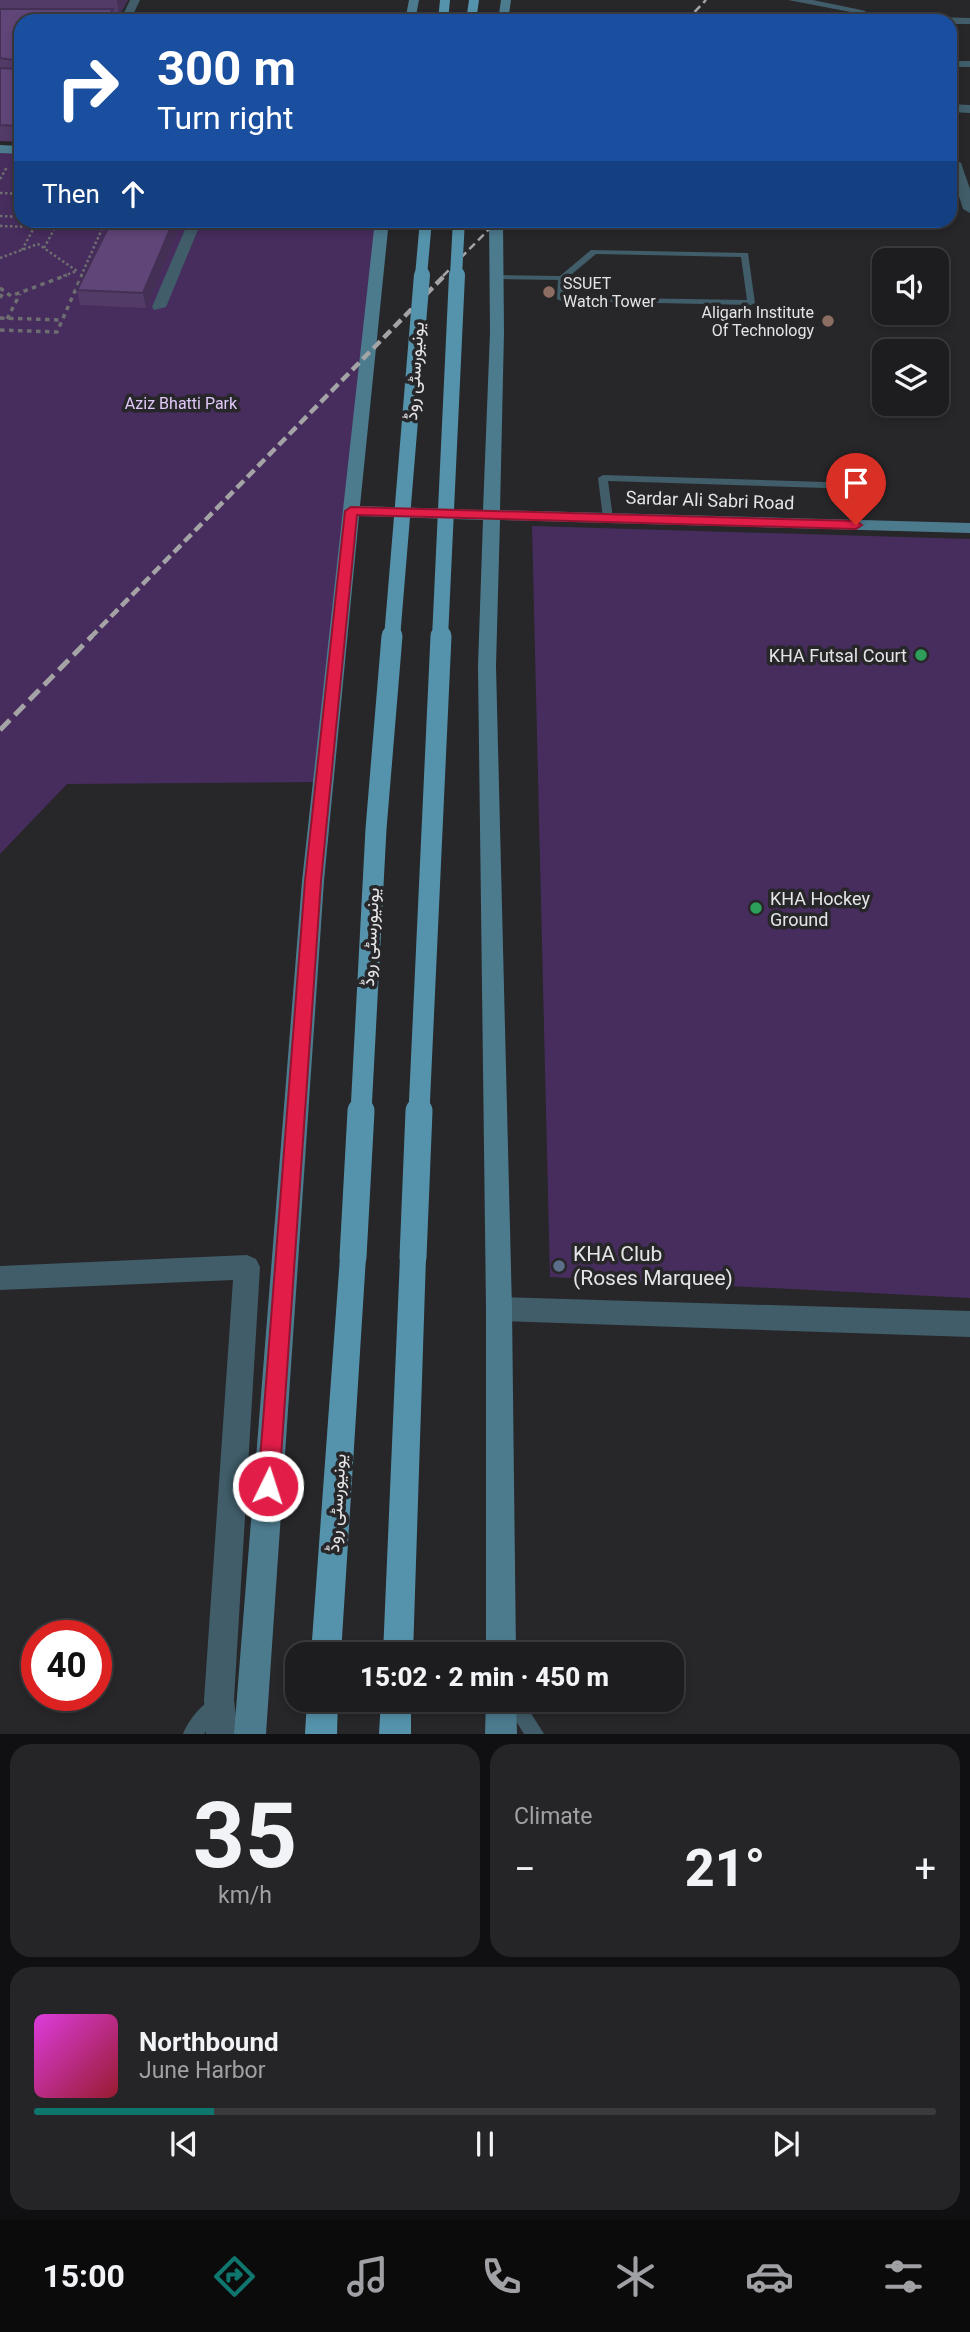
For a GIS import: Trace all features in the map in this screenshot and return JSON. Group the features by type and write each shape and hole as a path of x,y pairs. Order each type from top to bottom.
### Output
{"main road":[{"name":"یونیورسٹی روڈ","path":"327,1642 353,1257 376,829 425,228"},
{"name":"یونیورسٹی روڈ","path":"398,1642 459,228"},
{"path":"321,1734 322,1712"},
{"path":"395,1734 396,1712"}],"street":[{"path":"793,0 861,13"},
{"path":"957,173 970,209"},
{"path":"159,307 193,228"},
{"path":"250,1734 313,881 381,228"},
{"path":"496,228 486,666 499,1309 501,1642"},
{"name":"Sardar Ali Sabri Road","path":"351,511 970,528"},
{"path":"222,1734 219,1700 247,1267"},
{"path":"0,1278 285,1267"},
{"path":"499,1309 970,1324"},
{"path":"501,1712 501,1734"}],"lane":[{"path":"496,277 562,278 594,252 745,255 751,303 561,299 562,278"},
{"path":"608,517 603,478 856,486"},
{"path":"192,1734 219,1700"},
{"path":"520,1712 535,1734"}],"path":[{"path":"0,179 9,163"},
{"path":"22,250 34,228"},
{"path":"44,248 55,228"},
{"path":"0,330 57,332 103,229 80,228"},
{"path":"0,258 38,244 76,271 91,272"},
{"path":"0,298 2,289 11,296 76,271"},
{"path":"7,318 20,293"},
{"path":"0,318 62,320"}],"green space":[{"name":"Aziz Bhatti Park","path":"0,150 14,151 14,228 381,228 323,782 67,784 0,854"},
{"name":"KHA Hockey Ground","path":"532,526 970,539 970,1298 550,1277"}],"building":[{"path":"0,9 113,9 110,14 14,14 14,60 0,58"},
{"path":"0,68 14,69 14,126 0,125"},
{"path":"108,228 171,228 143,293 77,290"}],"railway":[{"path":"693,14 706,0"},
{"path":"443,276 490,228"},
{"path":"90,638 445,275"},
{"path":"0,730 92,636"}],"place":[{"name":"SSUET Watch Tower","path":"549,292"},
{"name":"Aligarh Institute Of Technology","path":"828,321"},
{"name":"KHA Futsal Court","path":"921,655"},
{"name":"KHA Hockey Ground","path":"756,908"},
{"name":"KHA Club (Roses Marquee)","path":"559,1266"}],"route":[{"path":"268,1486 313,881 351,511 856,525"}]}
